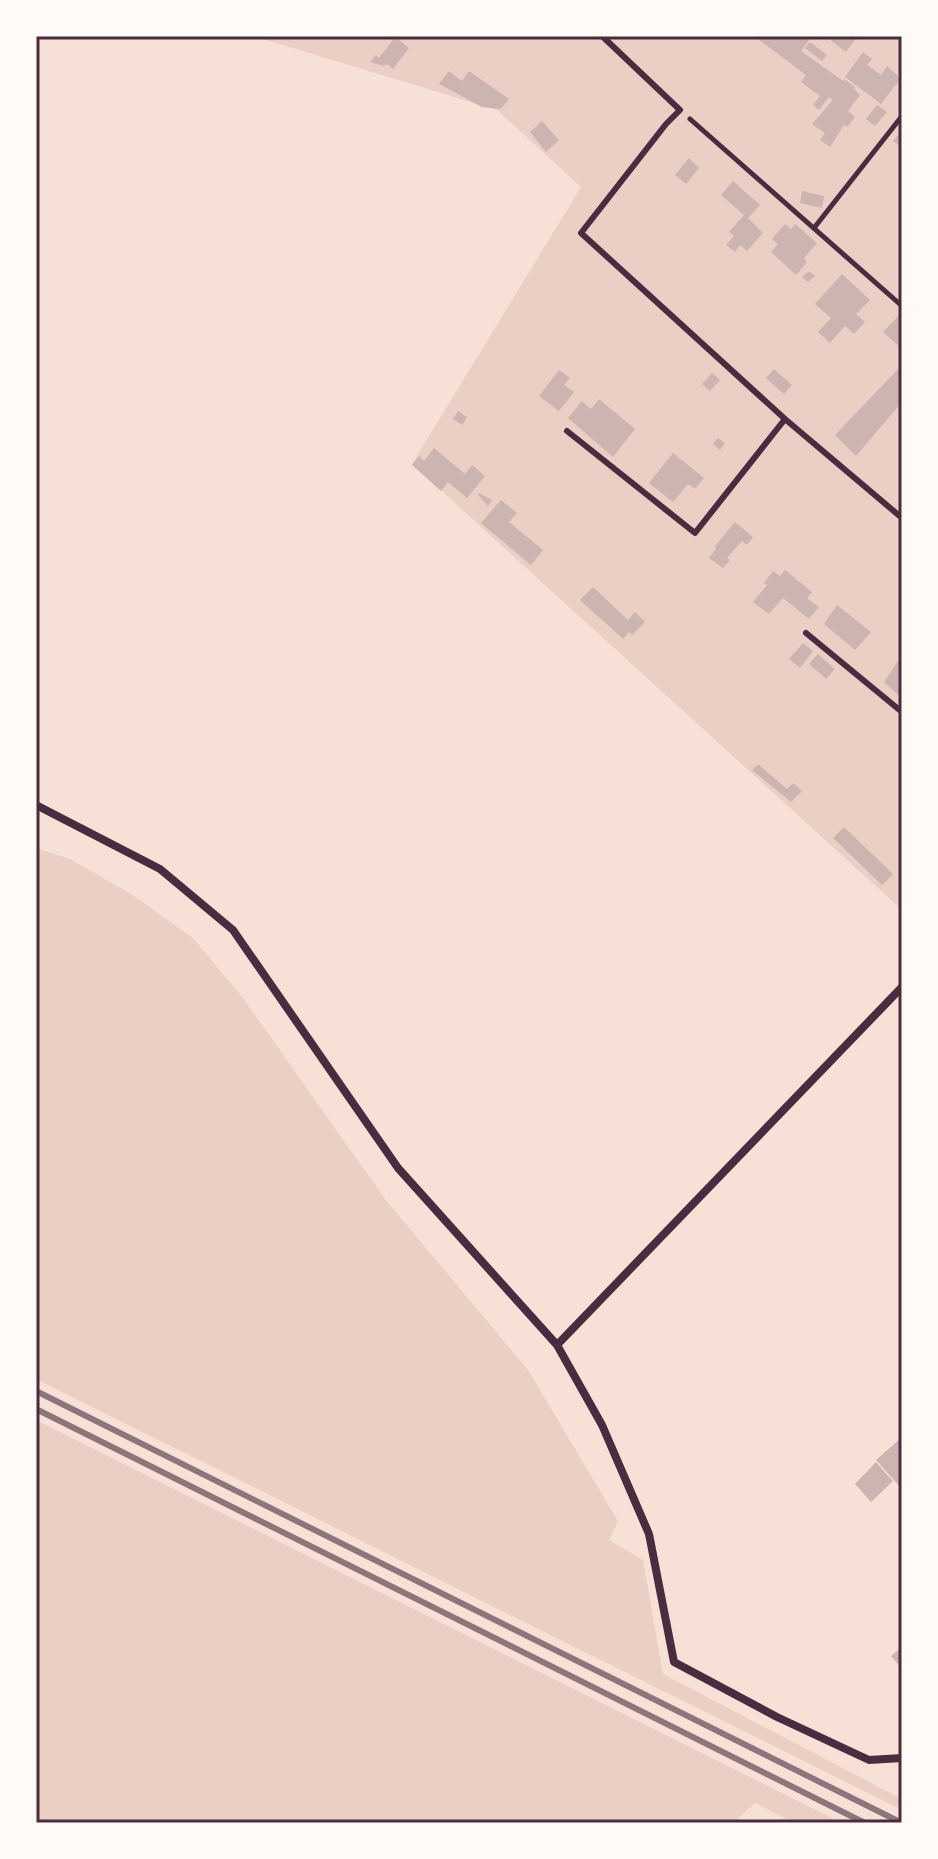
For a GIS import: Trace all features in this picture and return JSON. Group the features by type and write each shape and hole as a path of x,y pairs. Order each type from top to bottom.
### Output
{"street":[{"path":"36,805 160,869 233,930 398,1168 557,1345 602,1425 649,1534 674,1662 777,1717 869,1760 902,1758"},
{"path":"557,1345 902,987"}],"lane":[{"path":"602,36 680,110 581,233 785,419 902,518"},
{"path":"567,431 695,533 785,419"},
{"path":"806,633 902,712"}],"path":[{"path":"680,110 902,306"},
{"path":"814,228 902,116"}],"shaded area":[{"path":"253,36 902,36 902,910 412,464 581,187 497,110"},
{"path":"36,848 70,859 131,894 193,938 243,998 385,1199 528,1370 618,1521 609,1540 643,1560 663,1674 902,1799 902,1810 36,1379"},
{"path":"36,1420 842,1823 794,1823 755,1803 733,1823 36,1823"}],"building":[{"path":"754,36 812,36 801,51 855,87 860,95 848,111 855,117 847,127 844,125 830,147 820,140 825,133 812,124 833,100 829,97 819,110 813,105 820,96 801,82 806,75"},
{"path":"825,36 853,36 856,38 846,52"},
{"path":"395,37 409,48 393,69 387,64 370,62 376,55 379,58"},
{"path":"810,42 827,55 822,61 805,48"},
{"path":"863,52 872,59 867,65 881,75 887,66 898,76 898,82 881,104 845,77"},
{"path":"449,71 462,81 469,71 509,99 501,109 482,107 439,84"},
{"path":"877,105 887,112 875,126 866,119"},
{"path":"542,121 559,140 546,152 530,132"},
{"path":"902,131 902,148 893,141"},
{"path":"689,158 699,168 686,184 675,175"},
{"path":"733,181 760,205 748,218 763,233 747,251 740,245 735,252 726,245 734,236 729,232 744,215 721,195"},
{"path":"802,191 824,196 822,208 800,203"},
{"path":"785,224 791,229 795,224 817,243 804,258 807,262 796,275 771,252 778,244 772,239"},
{"path":"809,271 815,276 808,282 802,277"},
{"path":"842,274 870,300 856,314 865,322 854,334 845,326 830,343 818,332 831,318 815,304"},
{"path":"900,314 902,316 902,349 883,332"},
{"path":"902,365 902,402 856,456 835,435"},
{"path":"774,369 792,385 784,394 766,378"},
{"path":"559,370 570,378 564,385 574,392 559,411 539,396"},
{"path":"712,373 720,380 710,391 702,384"},
{"path":"599,399 635,429 613,457 568,418 582,401 591,409"},
{"path":"458,411 467,417 462,425 453,419"},
{"path":"718,438 725,443 720,450 713,444"},
{"path":"434,448 465,474 472,465 485,476 467,498 448,482 441,491 412,465 419,456 424,461"},
{"path":"673,453 704,478 695,489 688,484 673,502 649,483"},
{"path":"478,495 492,500 488,506"},
{"path":"501,500 517,513 509,522 543,550 531,565 481,523"},
{"path":"735,522 753,537 747,545 742,541 727,558 730,560 723,568 709,558"},
{"path":"785,570 812,592 807,598 819,607 809,619 783,598 769,614 753,602 767,585 764,583 773,571 780,576"},
{"path":"593,587 628,620 635,612 645,622 623,639 580,600"},
{"path":"837,605 871,632 855,650 824,624"},
{"path":"803,643 813,651 800,668 789,659"},
{"path":"818,654 835,669 826,679 809,664"},
{"path":"902,655 902,698 884,682"},
{"path":"758,764 787,789 793,783 802,791 791,802 752,770"},
{"path":"844,827 893,874 882,885 833,838"},
{"path":"902,1437 900,1461 902,1489 876,1460"},
{"path":"876,1462 893,1481 871,1502 855,1484"},
{"path":"902,1647 902,1669 891,1656"}],"railway":[{"path":"36,1391 902,1823"},
{"path":"36,1409 865,1823"}]}
